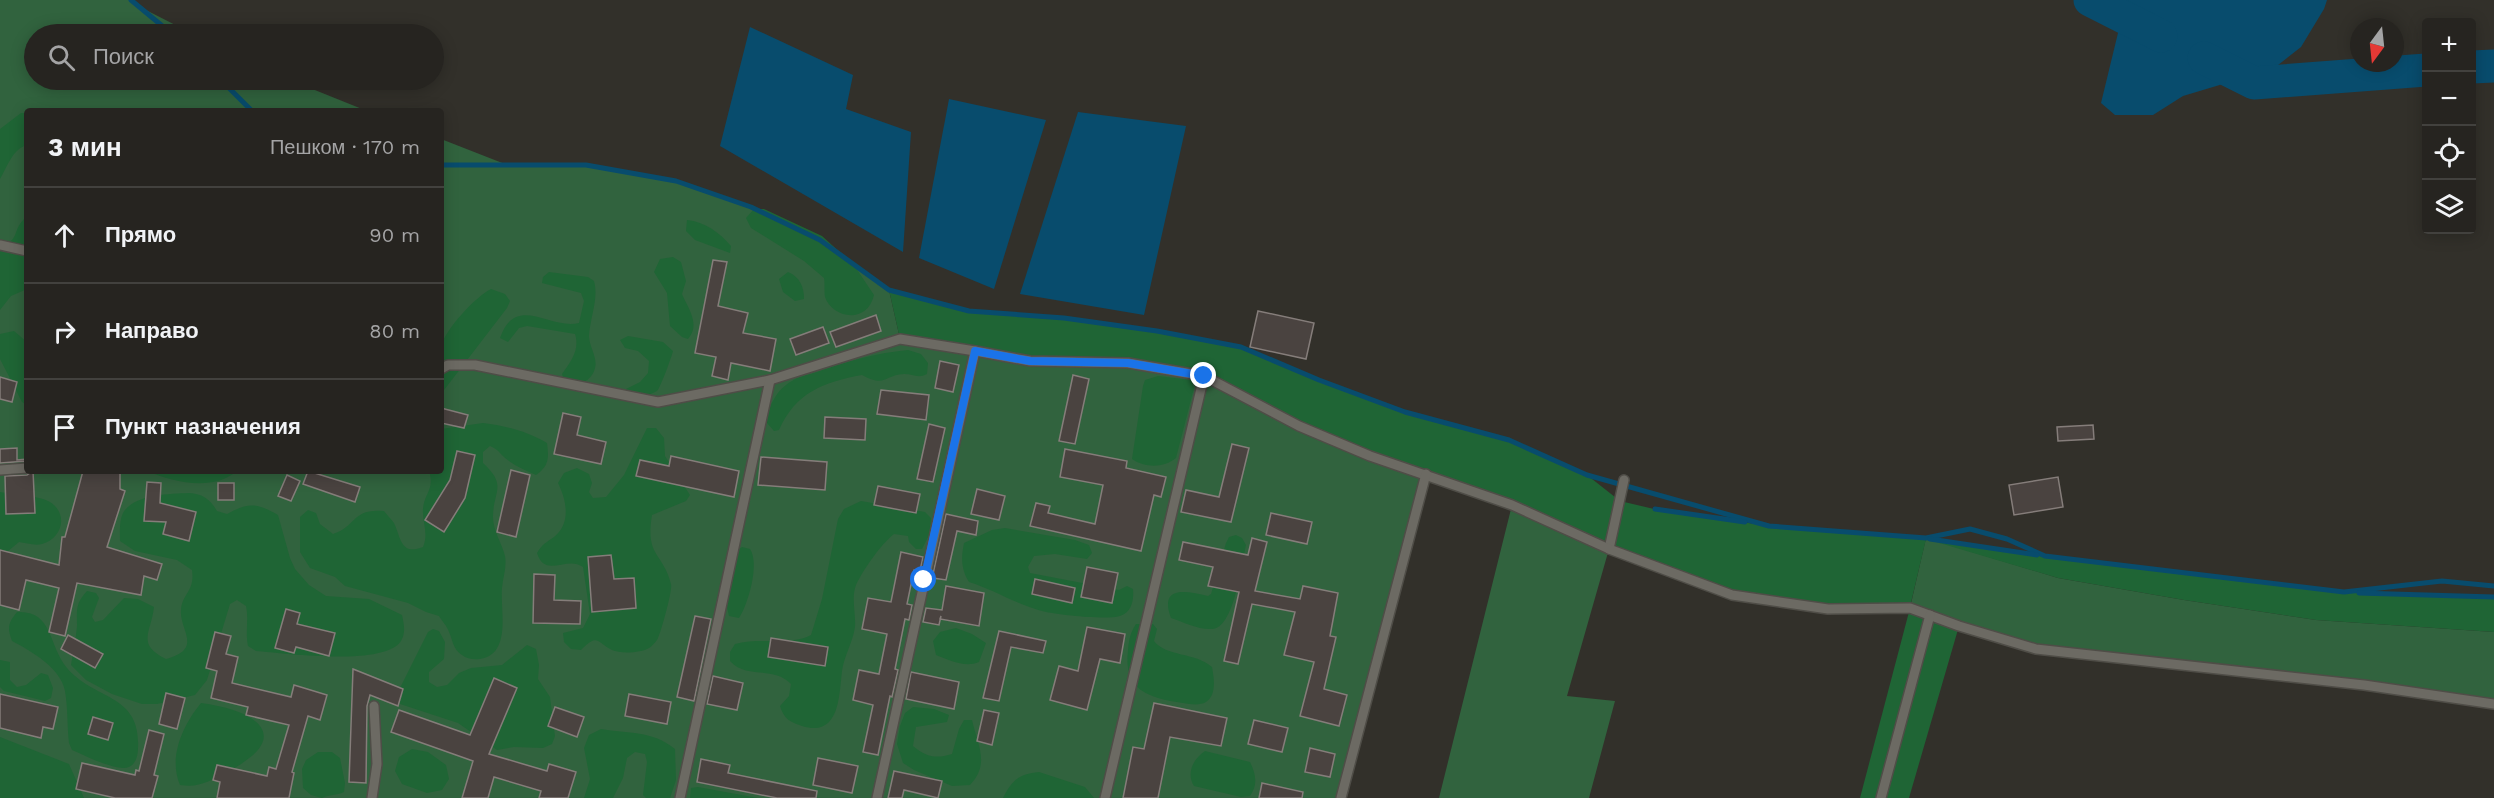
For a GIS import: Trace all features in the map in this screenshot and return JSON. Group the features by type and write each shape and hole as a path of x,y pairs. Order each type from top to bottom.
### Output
{"lane":[{"path":"0,244 24,250"},
{"path":"444,367 448,365 475,365 658,402 770,380 900,339 1030,361 1128,363 1204,376 1299,426 1370,456 1512,505 1609,549 1732,595 1828,609 1910,608 2036,649 2364,685 2494,704"},
{"path":"877,798 975,351"},
{"path":"1105,798 1204,376"},
{"path":"680,798 770,380"},
{"path":"0,470 24,468"},
{"path":"1341,798 1426,474"},
{"path":"1609,549 1624,480"},
{"path":"1881,798 1930,615"},
{"path":"372,798 377,764 374,706"}],"green space":[{"path":"0,0 131,0 173,24 24,24 24,90 315,90 360,108 24,108 24,474 444,474 444,140 510,166 586,165 676,181 751,207 820,240 889,290 900,339 1128,363 1204,376 1426,474 1341,798 0,798"},
{"path":"24,113 24,146 17,150 10,159 0,179 0,129"},
{"path":"754,209 764,209 822,236 854,265 874,295 870,305 857,314 842,314 835,310 825,297 824,278 804,261 751,228 746,218"},
{"path":"24,219 24,290 11,296 0,310 0,246 13,238"},
{"path":"687,220 706,225 717,232 731,246 730,253 695,240 686,231"},
{"path":"673,257 681,262 686,281 682,294 693,322 692,334 688,339 682,337 670,326 667,293 654,272 660,259"},
{"path":"549,272 588,277 594,281 595,301 589,336 595,368 588,380 575,386 565,382 562,374 575,350 575,334 527,326 519,328 508,342 500,338 507,325 515,318 524,315 568,324 579,323 584,301 581,293 542,283 543,277"},
{"path":"788,272 801,283 804,299 795,301 783,292 779,279"},
{"path":"491,289 505,294 510,301 444,390 444,339 462,314"},
{"path":"889,290 969,311 1064,318 1157,331 1241,347 1319,380 1405,412 1509,440 1587,475 1620,501 1654,509 1769,526 1926,538 2045,556 2344,592 2494,597 2494,632 2316,620 2184,600 2058,578 1926,539 1910,607 1959,626 1909,798 1860,798 1910,608 1828,609 1732,595 1512,505 1370,456 1204,376 1128,363 1030,361 900,339"},
{"path":"14,331 24,339 24,403 0,359 0,334"},
{"path":"628,336 663,342 673,351 659,389 639,399 625,394 626,389 640,382 648,373 649,361 638,351 625,348 620,340"},
{"path":"908,350 921,354 928,363 927,374 897,375 881,381 862,375 835,381 803,398 794,406 779,430 774,431 767,423 774,399 787,384 794,380 860,358"},
{"path":"1158,376 1191,380 1194,388 1176,458 1166,464 1148,465 1132,459 1143,386 1145,380"},
{"path":"483,423 532,435 547,443 546,465 536,475 512,463 490,446 483,452 483,463 491,471 497,483 493,522 504,551 506,564 502,588 503,619 500,640 497,649 480,659 471,659 457,650 439,616 408,603 345,586 335,577 310,568 300,552 300,517 308,510 316,513 320,524 333,534 347,527 366,512 384,511 394,523 406,547 415,549 423,547 425,533 423,509 431,483 430,474 444,474 444,429"},
{"path":"647,428 656,428 664,438 665,456 690,495 686,501 652,515 650,529 653,547 671,584 669,602 660,634 650,647 636,652 616,651 594,640 581,650 571,649 564,642 563,633 583,628 590,614 583,567 570,563 551,566 541,561 537,553 560,531 563,525 566,511 558,483 564,473 577,468 589,474 592,483 589,492 593,498 606,497 624,475"},
{"path":"156,474 232,474 217,481 205,483 181,482"},
{"path":"0,492 50,502 60,513 61,526 58,532 49,541 39,545 19,542 0,561"},
{"path":"189,493 206,498 217,511 227,514 241,507 258,506 278,515 290,558 295,569 309,585 326,596 369,599 402,615 404,631 401,641 391,649 375,654 355,656 310,656 256,651 248,646 246,606 237,600 230,604 207,680 195,695 157,704 142,704 112,694 86,680 71,665 77,631 78,607 87,591 96,593 99,598 92,617 95,622 103,620 124,598 138,599 154,607 148,637 151,648 166,659 184,650 187,638 181,610 192,583 192,570 177,560 135,551 120,541 120,527 123,513 135,502 153,496"},
{"path":"861,501 925,512 931,518 929,535 922,549 916,549 909,542 908,536 894,534 868,565 856,585 855,627 843,665 835,712 824,726 815,728 802,726 788,719 780,706 789,696 791,684 776,675 752,672 737,667 730,661 730,652 735,644 744,642 785,641 811,635 822,599 838,519 844,509"},
{"path":"1512,505 1609,549 1567,696 1615,701 1589,798 1439,798"},
{"path":"1005,528 1075,540 1089,545 1092,553 1087,559 1055,554 1034,556 1028,567 1030,573 1119,590 1127,586 1133,589 1130,609 1120,616 1113,617 1083,617 1053,613 1026,606 969,582 962,563 964,543 992,530"},
{"path":"1236,535 1242,538 1246,545 1236,594 1220,626 1207,629 1171,618 1168,607 1172,595 1183,592 1208,596 1211,594 1226,543 1229,537"},
{"path":"1926,538 2058,578 2184,600 2316,620 2494,632 2494,704 2036,649 1910,608"},
{"path":"742,547 750,549 754,564 749,594 739,618 729,616 727,607 738,550"},
{"path":"17,612 29,613 44,623 67,668 78,679 124,707 132,717 137,730 138,754 131,766 124,768 109,765 72,750 69,743 66,697 62,683 58,675 44,661 12,641 9,626"},
{"path":"1136,624 1153,624 1157,629 1154,641 1159,646 1205,662 1212,667 1214,686 1212,695 1206,702 1189,704 1170,701 1140,690 1134,683 1127,664 1129,640"},
{"path":"956,628 986,643 979,662 963,664 936,655 933,641 940,632"},
{"path":"433,629 439,631 445,642 444,659 429,672 429,682 437,687 447,685 459,673 471,668 502,665 527,645 536,649 539,665 538,679 550,697 555,736 552,744 543,748 514,747 497,750 458,723 397,703 395,698 428,632"},
{"path":"0,660 10,662 10,680 17,687 26,685 41,673 48,675 53,688 51,698 45,701 4,691 0,687"},
{"path":"201,703 220,706 251,718 260,727 264,736 260,747 248,759 227,772 199,785 180,785 176,763 179,742 188,721"},
{"path":"913,707 934,709 949,715 947,722 916,727 913,746 931,756 952,754 964,720 972,720 981,762 980,770 970,785 952,786 903,763 897,744 900,726 905,713"},
{"path":"601,729 649,736 675,749 676,780 670,798 646,798 643,795 647,762 645,754 635,752 627,758 623,778 613,798 584,798 590,779 584,748 589,735"},
{"path":"0,737 69,764 84,798 0,798"},
{"path":"412,749 428,752 446,765 449,779 442,790 427,793 402,784 395,771 399,757"},
{"path":"1205,751 1250,762 1255,779 1250,796 1241,797 1194,786 1191,776 1192,767"},
{"path":"318,752 332,752 340,758 345,783 344,792 322,798 311,795 303,788 302,769 306,760"},
{"path":"1039,772 1085,787 1094,798 1003,798 1017,779 1026,774"},
{"path":"698,787 758,798 690,798 691,788"}],"water":[{"path":"2126,0 2327,0 2301,47 2273,69 2183,96 2153,115 2115,115 2101,103"},
{"path":"750,27 853,75 846,109 911,132 903,252 720,146"},
{"path":"949,99 1046,120 994,289 919,258"},
{"path":"1078,112 1186,126 1144,315 1020,294"}],"building":[{"path":"713,260 727,262 718,306 748,313 743,333 776,339 770,371 731,363 728,380 712,376 716,357 695,353"},
{"path":"1258,311 1314,323 1306,359 1250,347"},
{"path":"876,315 881,331 836,347 830,332"},
{"path":"823,327 829,343 796,355 790,339"},
{"path":"940,361 959,365 953,392 935,388"},
{"path":"1073,375 1089,379 1075,444 1059,441"},
{"path":"0,377 17,382 12,402 0,399"},
{"path":"881,390 929,395 926,420 877,414"},
{"path":"444,409 468,415 464,428 444,424"},
{"path":"563,413 581,417 577,435 606,442 601,464 554,454"},
{"path":"825,417 866,419 865,440 824,438"},
{"path":"929,424 945,428 933,482 917,479"},
{"path":"2093,425 2094,439 2058,441 2057,427"},
{"path":"1232,444 1249,448 1231,522 1181,512 1186,490 1219,497"},
{"path":"17,448 17,460 24,459 24,461 0,463 0,449"},
{"path":"1065,449 1127,461 1126,468 1166,477 1161,497 1154,495 1141,551 1030,526 1036,503 1050,506 1048,513 1095,524 1103,485 1060,477"},
{"path":"457,451 475,455 465,498 444,532 425,520 450,480"},
{"path":"671,456 739,471 734,497 636,476 640,460 669,466"},
{"path":"761,457 827,462 825,490 758,485"},
{"path":"511,470 530,475 516,537 497,532"},
{"path":"33,474 35,513 6,514 5,476"},
{"path":"82,474 120,474 120,489 125,491 107,547 162,564 157,580 144,576 141,595 77,583 65,636 49,632 59,588 26,580 19,610 0,605 0,550 59,565 62,537 65,537"},
{"path":"307,474 318,474 360,487 355,502 303,484"},
{"path":"287,475 300,481 291,501 278,496"},
{"path":"2058,477 2063,507 2014,515 2009,485"},
{"path":"147,482 161,483 160,503 196,512 189,541 163,534 166,522 144,521"},
{"path":"218,483 234,483 234,500 218,500"},
{"path":"878,486 920,494 916,513 874,505"},
{"path":"977,489 1005,496 999,520 971,514"},
{"path":"1271,513 1312,522 1307,544 1266,535"},
{"path":"946,514 978,521 976,535 957,531 946,580 933,578 933,574"},
{"path":"1252,538 1267,542 1255,591 1300,599 1303,586 1338,593 1330,636 1336,637 1324,689 1347,695 1339,726 1300,716 1314,662 1284,655 1295,612 1252,604 1238,664 1224,661 1239,592 1208,586 1213,567 1179,560 1183,542 1248,555"},
{"path":"901,552 923,557 920,571 914,570 907,604 912,605 909,620 905,619 895,669 898,670 892,697 890,696 878,755 863,752 873,705 853,700 859,670 879,674 887,634 862,629 868,598 891,602"},
{"path":"611,555 614,579 634,578 636,608 592,612 588,557"},
{"path":"1087,567 1118,573 1112,603 1081,597"},
{"path":"534,574 555,575 554,600 581,601 580,624 533,623"},
{"path":"1035,579 1075,588 1072,603 1032,594"},
{"path":"946,586 984,593 979,626 940,619 939,625 923,622 926,608 942,610"},
{"path":"286,609 300,613 297,624 335,633 329,656 296,647 294,653 275,648"},
{"path":"695,616 711,619 694,701 677,697"},
{"path":"1087,627 1125,634 1120,663 1100,659 1087,710 1050,700 1059,666 1078,671"},
{"path":"999,631 1046,641 1043,653 1011,647 999,701 983,698"},
{"path":"215,632 231,636 226,654 238,657 232,683 291,697 294,685 327,695 320,720 308,716 292,772 294,773 289,798 217,798 220,782 213,780 217,765 267,776 269,767 276,769 289,725 246,715 248,707 211,698 217,671 206,668"},
{"path":"68,635 103,654 95,668 61,649"},
{"path":"771,638 828,647 825,666 768,657"},
{"path":"353,669 403,689 398,706 370,695 367,706 366,783 349,782"},
{"path":"911,672 959,682 954,709 906,699"},
{"path":"713,676 743,683 737,710 707,704"},
{"path":"494,678 517,688 489,754 547,771 549,764 576,772 568,798 539,798 541,791 494,777 488,798 462,798 473,761 391,732 399,710 470,735"},
{"path":"166,693 185,698 177,729 159,724"},
{"path":"0,694 58,707 53,729 43,727 41,738 0,728"},
{"path":"629,694 671,702 667,724 625,716"},
{"path":"1154,703 1227,718 1221,746 1170,737 1158,798 1123,798 1133,747 1144,749"},
{"path":"555,707 584,717 577,737 548,726"},
{"path":"984,710 999,713 992,745 977,741"},
{"path":"93,717 113,723 108,740 88,734"},
{"path":"1254,720 1288,728 1282,752 1248,744"},
{"path":"149,730 164,734 154,775 158,776 152,798 115,798 76,789 82,763 135,775 136,770 139,771"},
{"path":"1310,748 1335,754 1330,777 1305,772"},
{"path":"818,758 858,766 852,793 813,785"},
{"path":"701,759 730,765 728,773 817,791 816,798 777,798 697,782"},
{"path":"894,771 942,781 938,798 904,790 902,798 888,798"},
{"path":"1262,783 1303,792 1302,798 1259,798"}],"waterway":[{"path":"131,0 160,24"},
{"path":"2090,0 2161,36"},
{"path":"2204,58 2254,83 2422,70"},
{"path":"2476,67 2494,66"},
{"path":"231,90 249,108"},
{"path":"444,165 586,165 676,181 751,207 820,240 889,290 969,311 1064,318 1157,331 1241,347 1319,380 1405,412 1509,440 1587,475 1769,526 1926,538 1970,529 2007,539 2045,556 2344,592 2442,581 2494,586"},
{"path":"1655,509 1745,522"},
{"path":"1930,539 2037,555"},
{"path":"2359,593 2494,597"}],"route":[{"path":"924,580 975,351 1030,361 1128,363 1204,376"}]}
